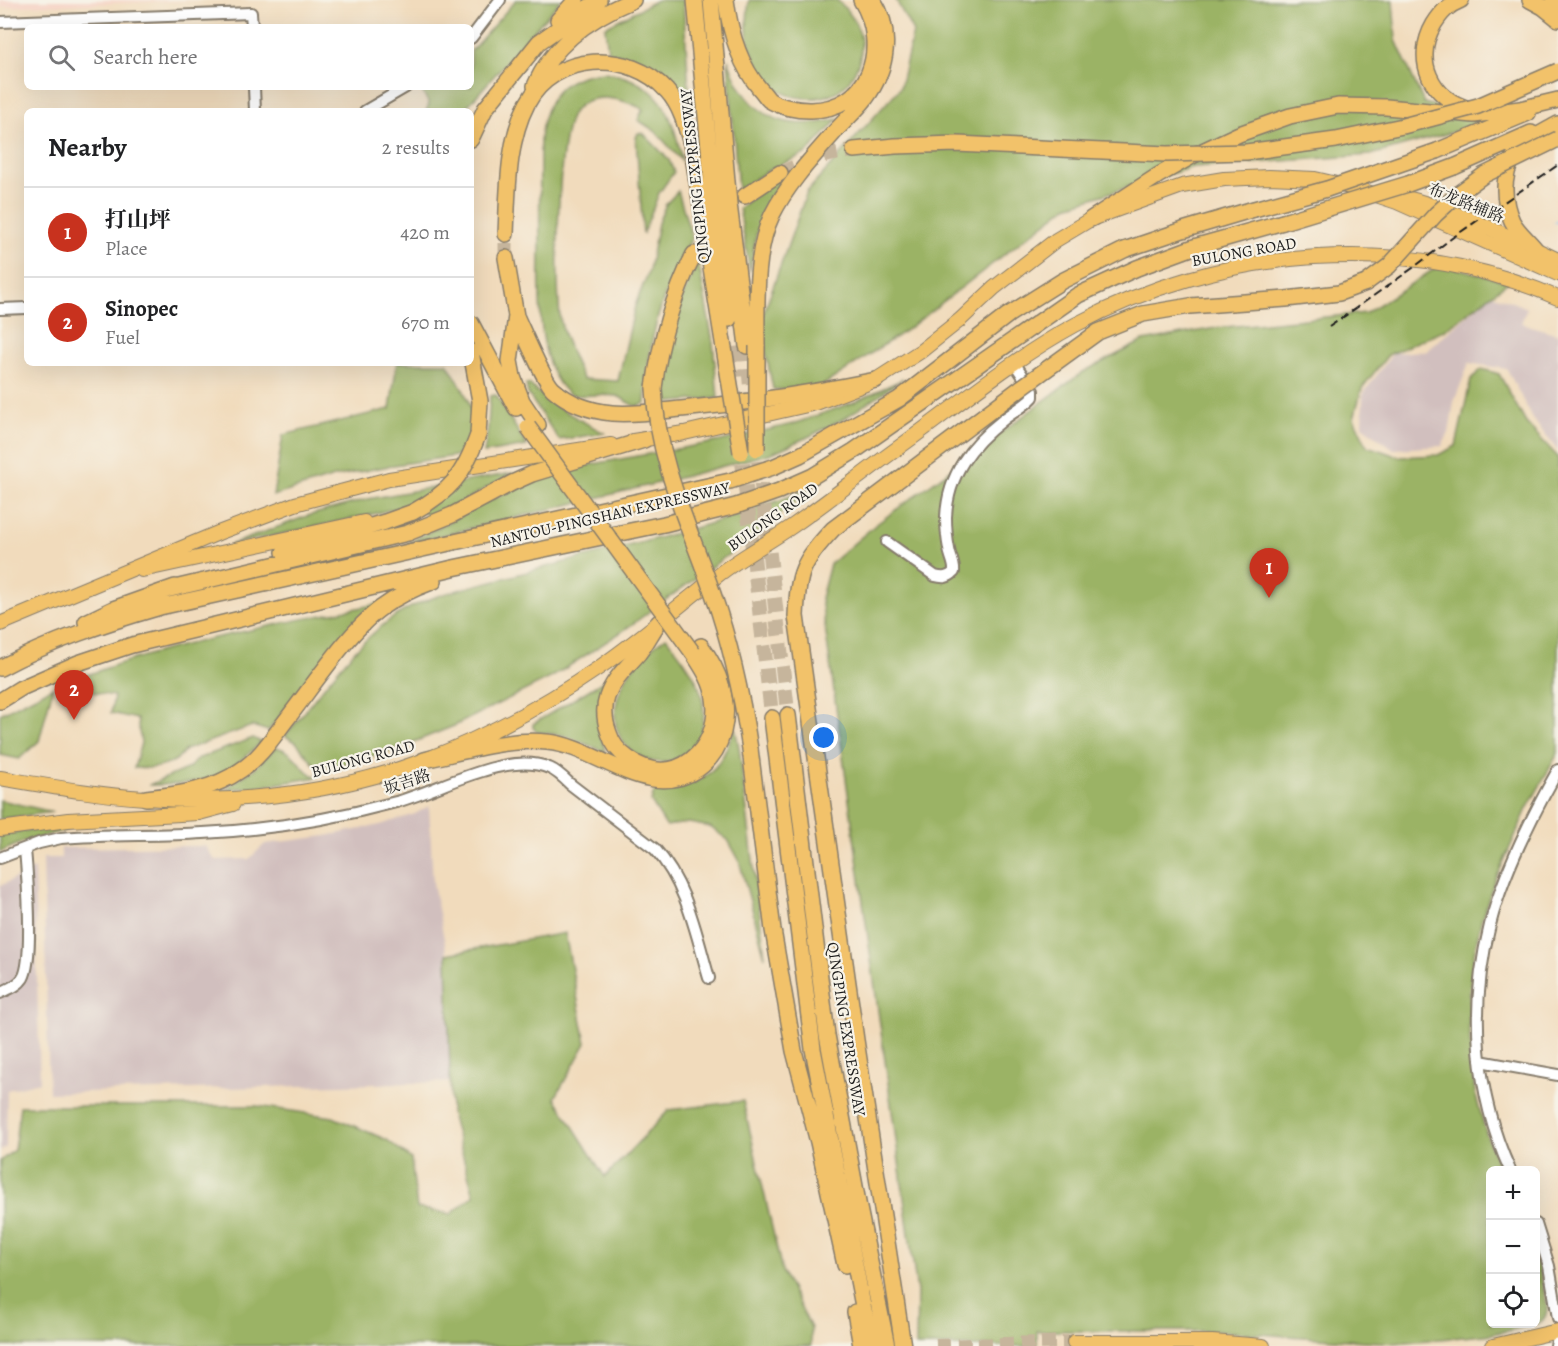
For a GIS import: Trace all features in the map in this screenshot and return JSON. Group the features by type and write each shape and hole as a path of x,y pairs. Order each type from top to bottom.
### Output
{"highway":[{"path":"474,133 485,109 576,0"},
{"path":"539,42 599,0"},
{"path":"506,234 514,140 526,105 545,68 555,52 587,23 633,0"},
{"name":"QINGPING EXPRESSWAY","path":"695,0 714,201 740,347"},
{"name":"QINGPING EXPRESSWAY","path":"711,0 740,347"},
{"path":"726,0 738,54 750,77 769,99 796,110 821,110 842,104 861,87 872,67 876,47 872,22 861,0"},
{"path":"741,452 740,347 757,293 760,256 771,217 791,183 866,98 879,75 885,54 886,32 880,12 873,0"},
{"path":"1461,0 1454,2 1441,12 1425,45 1426,64 1431,81 1442,96 1456,105 1473,110 1497,111"},
{"path":"1530,0 1558,19"},
{"path":"526,105 539,87 558,72 594,62 611,62 639,69 651,76 669,93 684,120 691,144 740,347 757,449"},
{"path":"854,150 957,144 1167,154 1246,152 1336,140 1403,126 1478,106 1558,71"},
{"path":"1091,219 1159,174 1194,155 1239,134 1290,116 1338,106 1386,106 1474,115 1520,109 1558,100"},
{"name":"NANTOU-PINGSHAN EXPRESSWAY","path":"0,668 29,653 118,619 160,608 730,481 773,467 800,455 899,399 1008,315 1062,281 1125,250 1254,208 1327,189 1437,151 1558,100"},
{"path":"1536,250 1513,222 1505,196 1505,177 1518,151 1558,122"},
{"name":"NANTOU-PINGSHAN EXPRESSWAY","path":"0,700 21,688 78,663 132,645 502,558 736,507 813,476 854,451 1078,295 1137,268 1194,247 1408,184 1454,167 1558,122"},
{"path":"903,1346 796,616 801,575 810,553 833,529 1098,332 1143,314 1190,306 1286,300 1340,293 1366,283 1389,266 1436,214 1459,193 1484,175 1558,139"},
{"path":"745,196 780,173"},
{"path":"694,254 675,295 668,318 654,388 657,418 663,454 728,640 740,688 773,930 794,1051 818,1142 861,1346"},
{"path":"506,258 516,316 551,388 568,400 590,409 612,413 636,413 698,408 813,392 876,380"},
{"path":"516,316 510,361 513,377 533,426"},
{"path":"474,329 497,376 697,649 714,697 714,724 706,745 681,766 667,770 652,770 635,764 623,755 611,741 606,724 606,700 610,687 640,652 659,622"},
{"path":"29,653 113,609 166,590 385,522 413,512 436,499 451,487 462,472 478,435 480,401 474,366"},
{"path":"166,590 408,533 452,515 532,474 644,440"},
{"path":"146,798 203,789 244,769 266,747 346,643 378,609 411,590 472,566 502,558"},
{"path":"424,760 518,742 546,741 571,746 642,777 663,779 685,776 710,758 721,740 726,719 724,696 718,675 711,659 697,649"},
{"name":"QINGPING EXPRESSWAY","path":"788,715 827,1035 887,1346"},
{"name":"QINGPING EXPRESSWAY","path":"772,718 813,1049 863,1306 873,1346"}],"main road":[{"path":"1553,0 1558,10"},
{"path":"4,620 218,532 295,504 342,490 389,479 684,433 816,403 876,380 921,351 1023,265 1056,240 1091,219 1182,186 1224,179 1269,177 1315,180 1358,189 1397,202 1558,274"},
{"name":"布龙路辅路","path":"1358,189 1419,201 1558,260"},
{"name":"BULONG ROAD","path":"0,778 146,798 193,800 266,796 303,791 351,782 424,760 494,730 600,667 727,568 795,525 1015,364 1070,328 1136,297 1180,280 1226,268 1270,261 1313,257 1364,257 1453,265 1518,282 1558,298"},
{"path":"99,581 413,512"},
{"path":"0,829 68,820 199,813 266,796"},
{"path":"1493,1346 1558,1330"},
{"path":"1074,1342 1200,1341 1263,1346"}],"street":[{"path":"474,34 500,0"},
{"path":"0,22 251,13 252,24"},
{"path":"254,90 255,108"},
{"path":"369,108 401,90"},
{"path":"0,309 24,308"},
{"path":"887,542 935,576 949,577 954,572 946,525 953,478 971,448 990,430 1033,397 1033,391 1015,364"},
{"name":"坂吉路","path":"0,858 51,840 74,837 199,834 267,829 329,818 397,802 505,764 535,764 559,773 663,857 689,910 709,978"},
{"path":"1509,1166 1488,1111 1479,1061 1479,988 1483,955 1500,892 1524,837 1558,770"},
{"path":"0,993 13,987 23,978 28,962 28,875 25,849"},
{"path":"1479,1061 1558,1075"},
{"path":"1540,1237 1549,1266 1558,1317"},
{"path":"1556,1346 1558,1337"}],"shaded area":[{"path":"0,0 205,0 0,7"},
{"path":"1492,294 1527,308 1521,323 1558,334 1558,451 1532,418 1507,369 1469,363 1454,402 1449,433 1442,446 1394,449 1362,426 1363,394 1393,353 1426,351"},
{"path":"429,806 433,883 447,954 451,1082 49,1093 43,858 61,858 61,848 205,846 215,860 249,859 265,844 326,836 380,825 415,814"},
{"path":"34,869 40,1082 7,1090 6,1147 0,1151 0,886"}],"green space":[{"path":"516,0 561,0 466,108 427,108 429,104 424,90 474,90 474,48"},
{"path":"657,0 683,0 690,103 664,74 655,68 635,59 608,52 605,27"},
{"path":"749,0 837,0 851,16 860,34 859,63 850,79 843,87 828,96 797,97 777,89 762,71 749,44 747,25"},
{"path":"896,0 1393,0 1396,40 1424,103 1485,119 1453,132 1371,155 1193,167 1067,206 908,329 813,392 773,389 760,323 807,192 900,88 913,32"},
{"path":"728,59 737,82 748,98 758,109 770,116 782,121 808,124 838,119 807,153 769,170 738,190"},
{"path":"605,72 639,83 660,101 668,113 682,161 655,131 638,120 643,109 626,102 599,98 582,104 575,110 569,124 564,148 559,212 558,279 561,323 570,352 583,379 618,381 635,306 649,270 658,223 666,204 678,191 692,238 664,298 649,358 645,403 637,406 617,396 580,396 568,393 557,380 549,364 541,323 540,139 542,124 551,100 566,83 590,74"},
{"path":"638,133 643,133 669,160 674,172 659,193 643,234 636,138"},
{"path":"776,180 783,182 765,211 756,236 750,271 739,208"},
{"path":"698,261 713,342 718,398 662,403 662,369 675,314"},
{"path":"1442,264 1508,282 1446,329 1388,355 1362,388 1354,418 1367,446 1400,457 1438,455 1456,446 1471,379 1482,369 1499,374 1526,423 1558,457 1558,753 1527,809 1492,888 1481,921 1470,987 1469,1029 1475,1093 1498,1166 1486,1166 1486,1328 1520,1328 1486,1335 1395,1343 1213,1331 1037,1331 1037,1346 916,1346 917,1292 821,598 830,564 874,526 1083,372 1143,341 1216,328 1366,313"},
{"path":"397,366 449,366 462,387 472,414 470,436 462,455 334,477 273,496 283,435 390,409"},
{"path":"903,379 845,418 772,453 679,478 406,544 490,500 546,475 582,466 721,441 793,424 852,403"},
{"path":"526,384 565,411 604,433 559,440 528,394"},
{"path":"496,395 527,446 484,453 490,396"},
{"path":"513,473 446,511 429,518 417,503 230,545 307,516 368,499"},
{"path":"815,486 739,547 620,633 552,677 454,726 391,751 342,764 324,766 314,764 296,742 285,736 361,644 405,610 453,591 706,525"},
{"path":"381,603 336,648 268,731 252,726 185,750 175,761 162,766 134,768 141,743 137,719 111,713 114,696 59,686 98,671 178,647"},
{"path":"666,637 681,656 699,687 704,710 703,722 698,738 686,752 677,759 655,762 645,759 628,748 620,737 615,712 617,699 628,675 645,654"},
{"path":"610,677 601,698 598,714 606,752 566,736 538,732 533,728 533,724"},
{"path":"53,687 39,741 19,759 0,755 0,714"},
{"path":"735,728 765,957 739,860 728,840 710,827 689,823 666,826 651,802 654,792 682,787 708,774 723,755"},
{"path":"253,738 261,742 248,755 235,765 210,778 183,784 149,785 189,768 197,759"},
{"path":"276,747 290,753 306,771 318,777 257,787 225,789 254,769"},
{"path":"0,800 53,812 0,819"},
{"path":"69,829 23,842 0,852 0,835 30,830"},
{"path":"565,933 586,1043 555,1098 605,1177 669,1110 743,1101 782,1271 811,1328 811,1346 0,1346 0,1161 14,1150 20,1106 257,1106 333,1117 387,1140 411,1159 417,1208 451,1214 474,1195 451,1114 447,954"},
{"path":"1540,1270 1547,1306 1545,1316 1541,1321"}],"tunnel":[{"path":"780,173 826,155 854,150"},
{"path":"506,234 506,258"},
{"path":"747,346 751,393"},
{"path":"732,347 735,377"},
{"path":"756,438 788,715"},
{"path":"740,440 772,718"},
{"path":"936,1346 1074,1342"}],"railway":[{"path":"1329,327 1558,165"}],"place":[{"name":"打山坪","path":"1269,598"},
{"name":"Sinopec","path":"74,720"}]}
